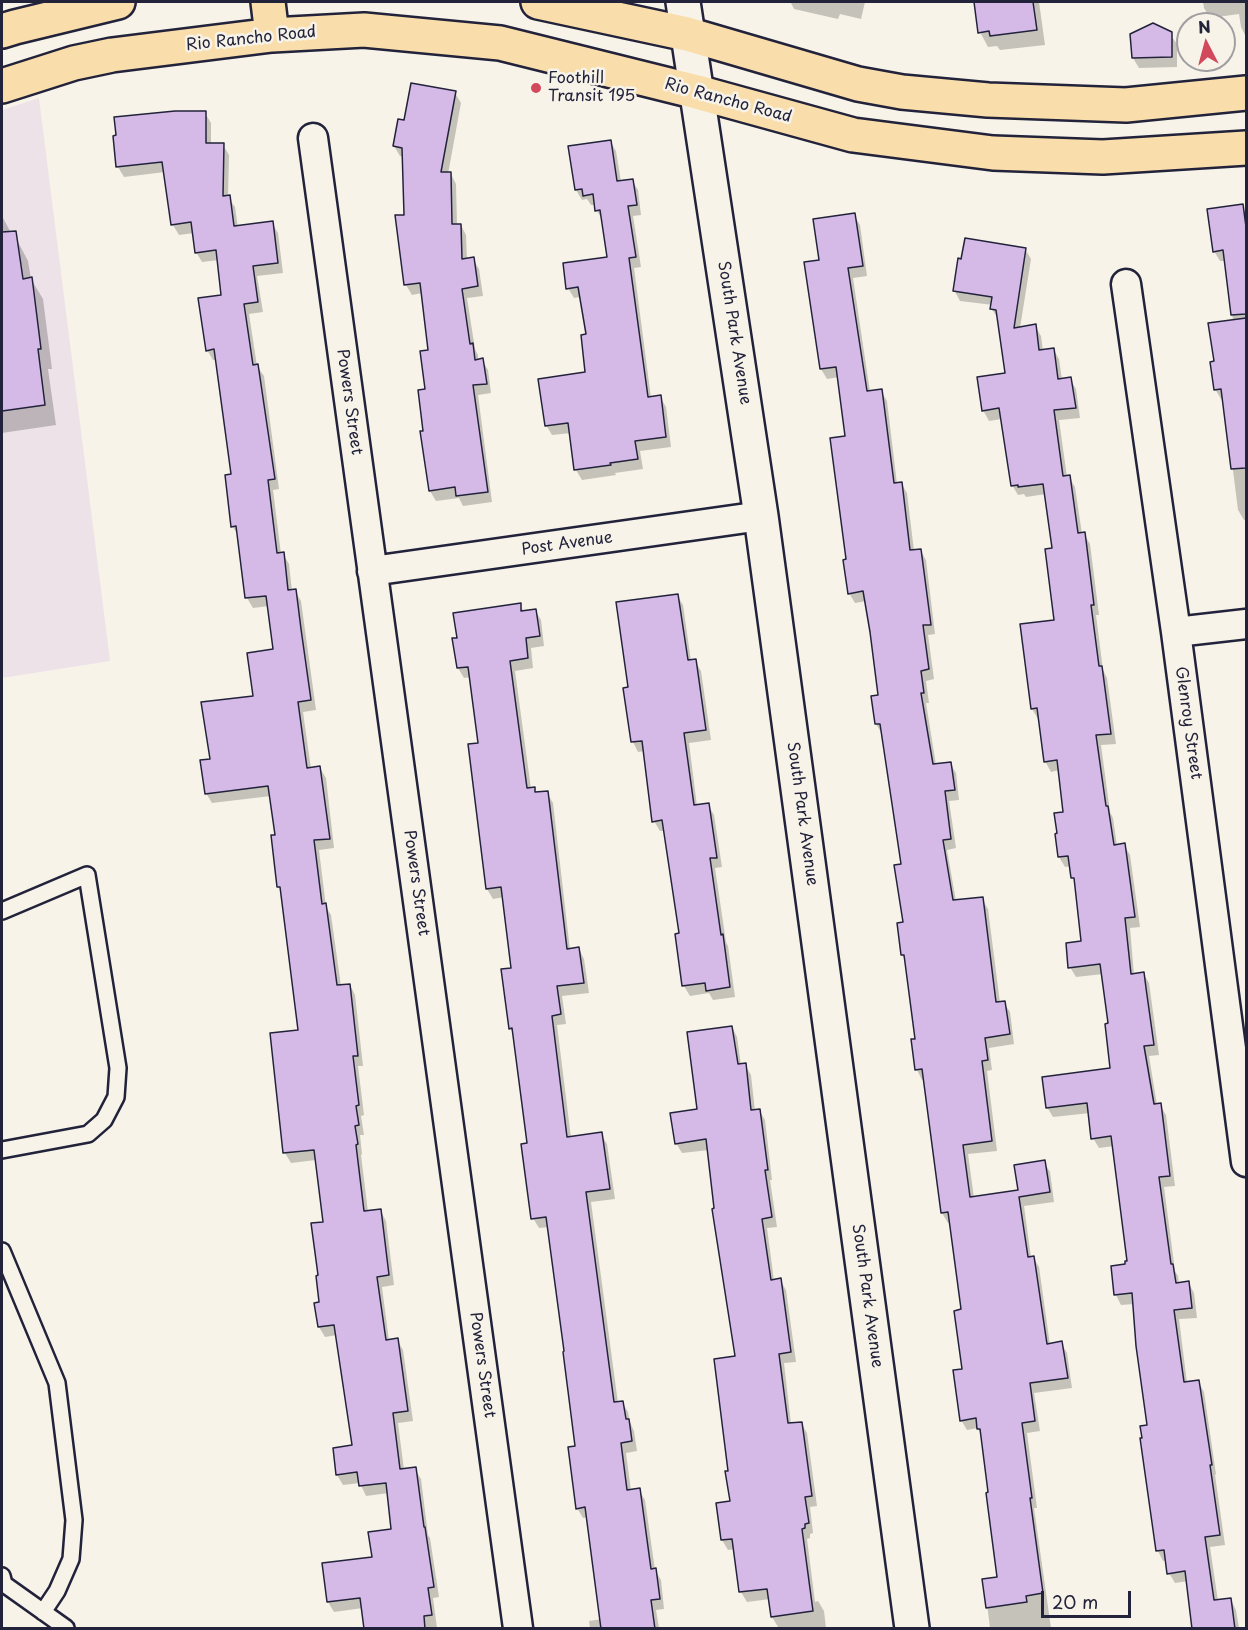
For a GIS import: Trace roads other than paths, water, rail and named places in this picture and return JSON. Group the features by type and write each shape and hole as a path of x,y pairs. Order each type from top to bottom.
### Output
{"main road":[{"path":"2,32 118,2"},
{"path":"268,2 272,35"},
{"path":"538,2 687,34 858,84 902,92 988,100 1126,105 1246,93"},
{"name":"Rio Rancho Road","path":"2,86 74,63 112,55 272,35 364,30 500,43 697,92 853,135 993,153 1103,157 1246,148"}],"street":[{"name":"South Park Avenue","path":"683,2 761,516 912,1629"},
{"name":"Powers Street","path":"313,138 518,1629"},
{"name":"Glenroy Street","path":"1126,284 1176,633 1246,1162"},
{"name":"Post Avenue","path":"372,571 761,516"},
{"path":"1176,633 1246,624"}],"lane":[{"path":"2,911 87,875 118,1068 116,1097 104,1120 88,1134 2,1150"},
{"path":"2,1251 57,1383 74,1520 71,1559 57,1591 43,1612"},
{"path":"2,1583 66,1629"}],"place":[{"name":"Foothill Transit 195","path":"536,88"}]}
